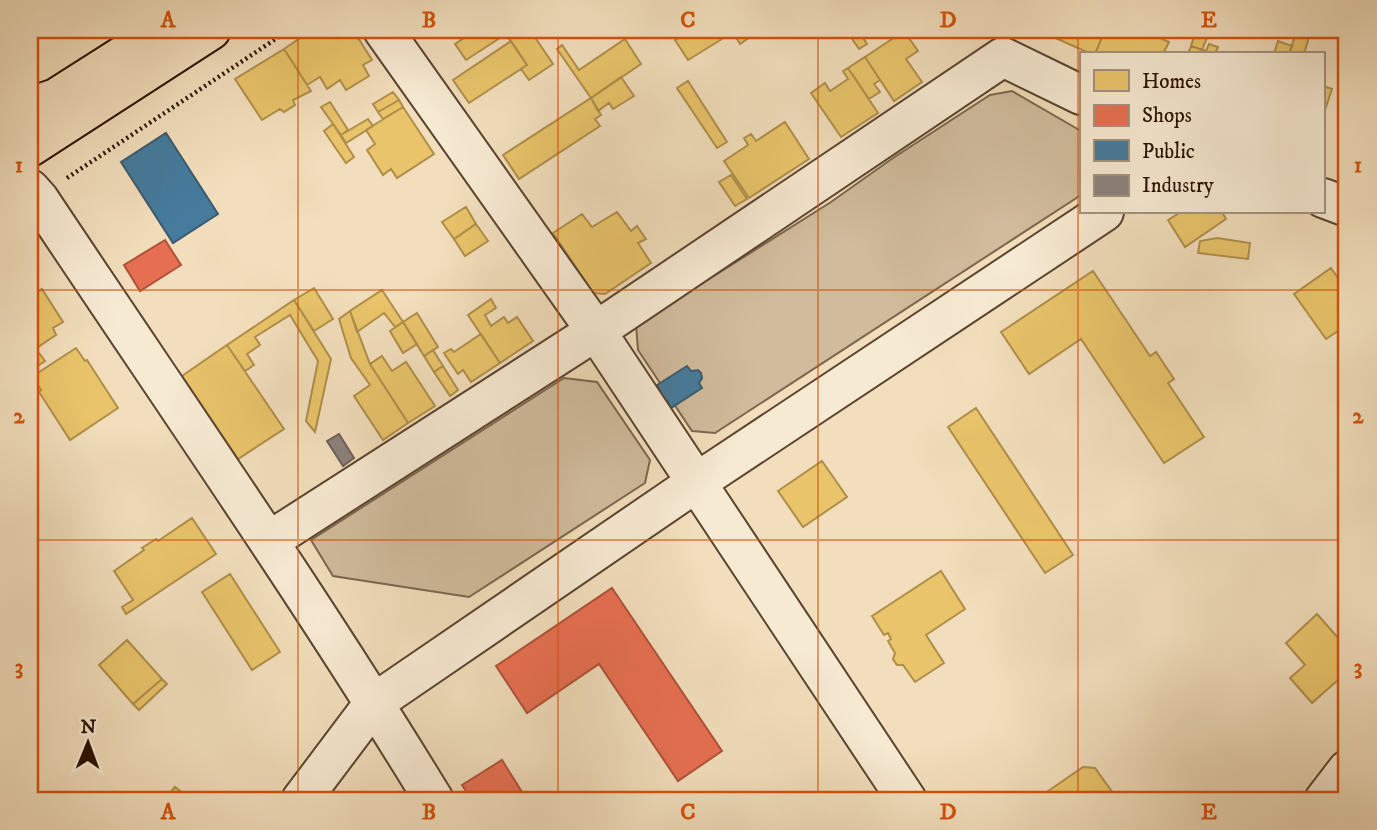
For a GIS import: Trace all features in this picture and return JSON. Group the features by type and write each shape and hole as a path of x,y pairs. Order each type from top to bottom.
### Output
{"main road":[{"path":"30,107 55,98 163,30"},
{"path":"30,147 211,30"}],"street":[{"path":"383,30 596,331 907,800"},
{"path":"269,541 596,331 1003,57 1080,96"},
{"path":"34,194 269,541 434,800"},
{"path":"1324,198 1347,207"},
{"path":"301,800 374,702 697,482 1101,214"},
{"path":"1324,800 1347,770"}],"path":[{"path":"34,194 78,169 289,30"}],"shaded area":[{"path":"1012,91 1080,130 1080,196 715,433 692,431 638,350 636,325 831,202 990,95"},
{"path":"564,378 597,382 650,460 645,483 469,597 333,576 311,540"}],"building: Homes":[{"path":"312,30 353,30 372,60 363,65 369,76 346,90 340,80 327,89 320,77 307,85 284,49"},
{"path":"476,30 503,30 506,34 466,60 455,44"},
{"path":"503,30 530,30 553,64 529,80 521,69 527,65"},
{"path":"691,30 724,30 727,36 688,60 675,40"},
{"path":"724,30 746,30 750,37 740,44 733,32 727,36"},
{"path":"846,30 858,30 867,44 859,49"},
{"path":"1054,30 1105,30 1096,52 1087,52 1051,36"},
{"path":"1105,30 1165,30 1162,39 1169,42 1164,52 1096,52"},
{"path":"1196,30 1210,30 1202,50 1191,46"},
{"path":"1297,30 1311,30 1305,52 1290,52"},
{"path":"904,31 918,51 906,59 922,82 894,101 865,57"},
{"path":"625,39 641,64 591,98 557,49 562,45 579,70"},
{"path":"511,41 527,65 469,103 453,80"},
{"path":"1278,41 1292,46 1290,52 1275,52"},
{"path":"1209,44 1218,47 1216,52 1189,52 1191,46 1206,51"},
{"path":"284,49 311,91 293,100 295,105 284,112 280,109 262,120 235,79"},
{"path":"865,57 880,80 874,84 880,92 869,99 848,68"},
{"path":"848,68 878,113 841,137 811,93 825,83 830,91 848,79 843,71"},
{"path":"621,77 634,96 613,109 609,103 598,111 591,98"},
{"path":"688,81 727,142 717,148 677,88"},
{"path":"1324,86 1332,89 1324,113"},
{"path":"393,92 399,100 378,112 373,104"},
{"path":"591,98 601,115 595,119 600,126 519,179 503,155"},
{"path":"399,100 403,107 383,119 378,112"},
{"path":"330,102 348,130 341,135 321,107"},
{"path":"403,107 434,154 397,178 391,169 383,175 367,150 375,144 366,130"},
{"path":"1347,118 1347,149 1339,146"},
{"path":"368,119 373,126 346,143 341,135"},
{"path":"785,122 809,159 749,198 724,161 748,145 744,138 751,134 756,141"},
{"path":"333,124 354,157 346,163 324,131"},
{"path":"731,175 747,199 735,206 719,182"},
{"path":"466,207 476,224 454,239 442,222"},
{"path":"617,212 631,231 637,226 646,239 638,243 651,263 605,294 593,293 553,233 582,214 592,227"},
{"path":"1178,214 1223,214 1226,219 1185,247 1168,220"},
{"path":"476,224 488,241 465,256 454,239"},
{"path":"1217,238 1250,243 1248,259 1198,253 1200,241"},
{"path":"1331,268 1347,291 1347,331 1338,331 1326,339 1294,294"},
{"path":"1093,271 1150,356 1156,352 1174,379 1168,383 1204,437 1164,463 1081,339 1029,374 1001,332"},
{"path":"314,288 333,319 314,331 294,300"},
{"path":"42,289 63,322 53,328 56,335 38,347 34,341 30,344 30,297"},
{"path":"382,290 403,322 395,327 384,313 357,332 350,311"},
{"path":"491,299 496,308 485,315 491,326 504,317 508,323 517,317 533,341 500,363 468,315"},
{"path":"294,300 331,359 315,432 306,421 318,361 290,315 255,337 260,345 247,354 254,365 245,371 227,345"},
{"path":"350,311 370,364 408,423 383,440 354,396 370,385 351,358 339,319"},
{"path":"417,313 438,347 424,356 403,322"},
{"path":"403,322 417,344 403,353 390,331"},
{"path":"481,334 500,363 471,382 463,370 458,374 444,353 451,349 454,352"},
{"path":"227,345 284,429 238,459 182,376"},
{"path":"76,348 85,361 87,360 118,408 70,440 39,392 41,390 33,376"},
{"path":"433,350 443,366 434,372 424,356"},
{"path":"39,353 45,361 30,371 30,359"},
{"path":"382,356 392,371 406,362 435,406 408,423 370,364"},
{"path":"443,366 458,390 450,396 434,372"},
{"path":"976,408 1073,555 1045,573 948,427"},
{"path":"822,461 847,497 803,527 778,491"},
{"path":"192,518 216,554 126,614 122,607 133,600 114,571 144,550 142,548 156,539 158,541"},
{"path":"941,571 965,609 926,635 944,663 915,682 903,665 897,665 893,659 895,653 888,641 891,639 888,633 884,635 872,616"},
{"path":"230,574 280,652 252,670 202,592"},
{"path":"1317,614 1347,648 1347,672 1312,703 1290,678 1305,665 1286,643"},
{"path":"127,640 162,679 133,704 99,665"},
{"path":"162,679 167,684 139,710 133,704"},
{"path":"1083,767 1095,768 1118,800 1048,800 1044,794"},
{"path":"175,787 192,800 160,800 163,797 165,799"}],"building: Shops":[{"path":"165,240 181,265 140,291 124,265"},
{"path":"612,588 722,751 678,781 599,664 527,713 496,666"},
{"path":"502,760 527,800 472,800 462,785"}],"building: Public":[{"path":"166,133 218,214 173,243 121,162"},
{"path":"687,366 691,371 698,370 701,373 699,383 702,388 671,408 667,401 660,406 654,395 660,391 657,385"}],"building: Industry":[{"path":"339,434 354,458 343,466 327,441"}]}
